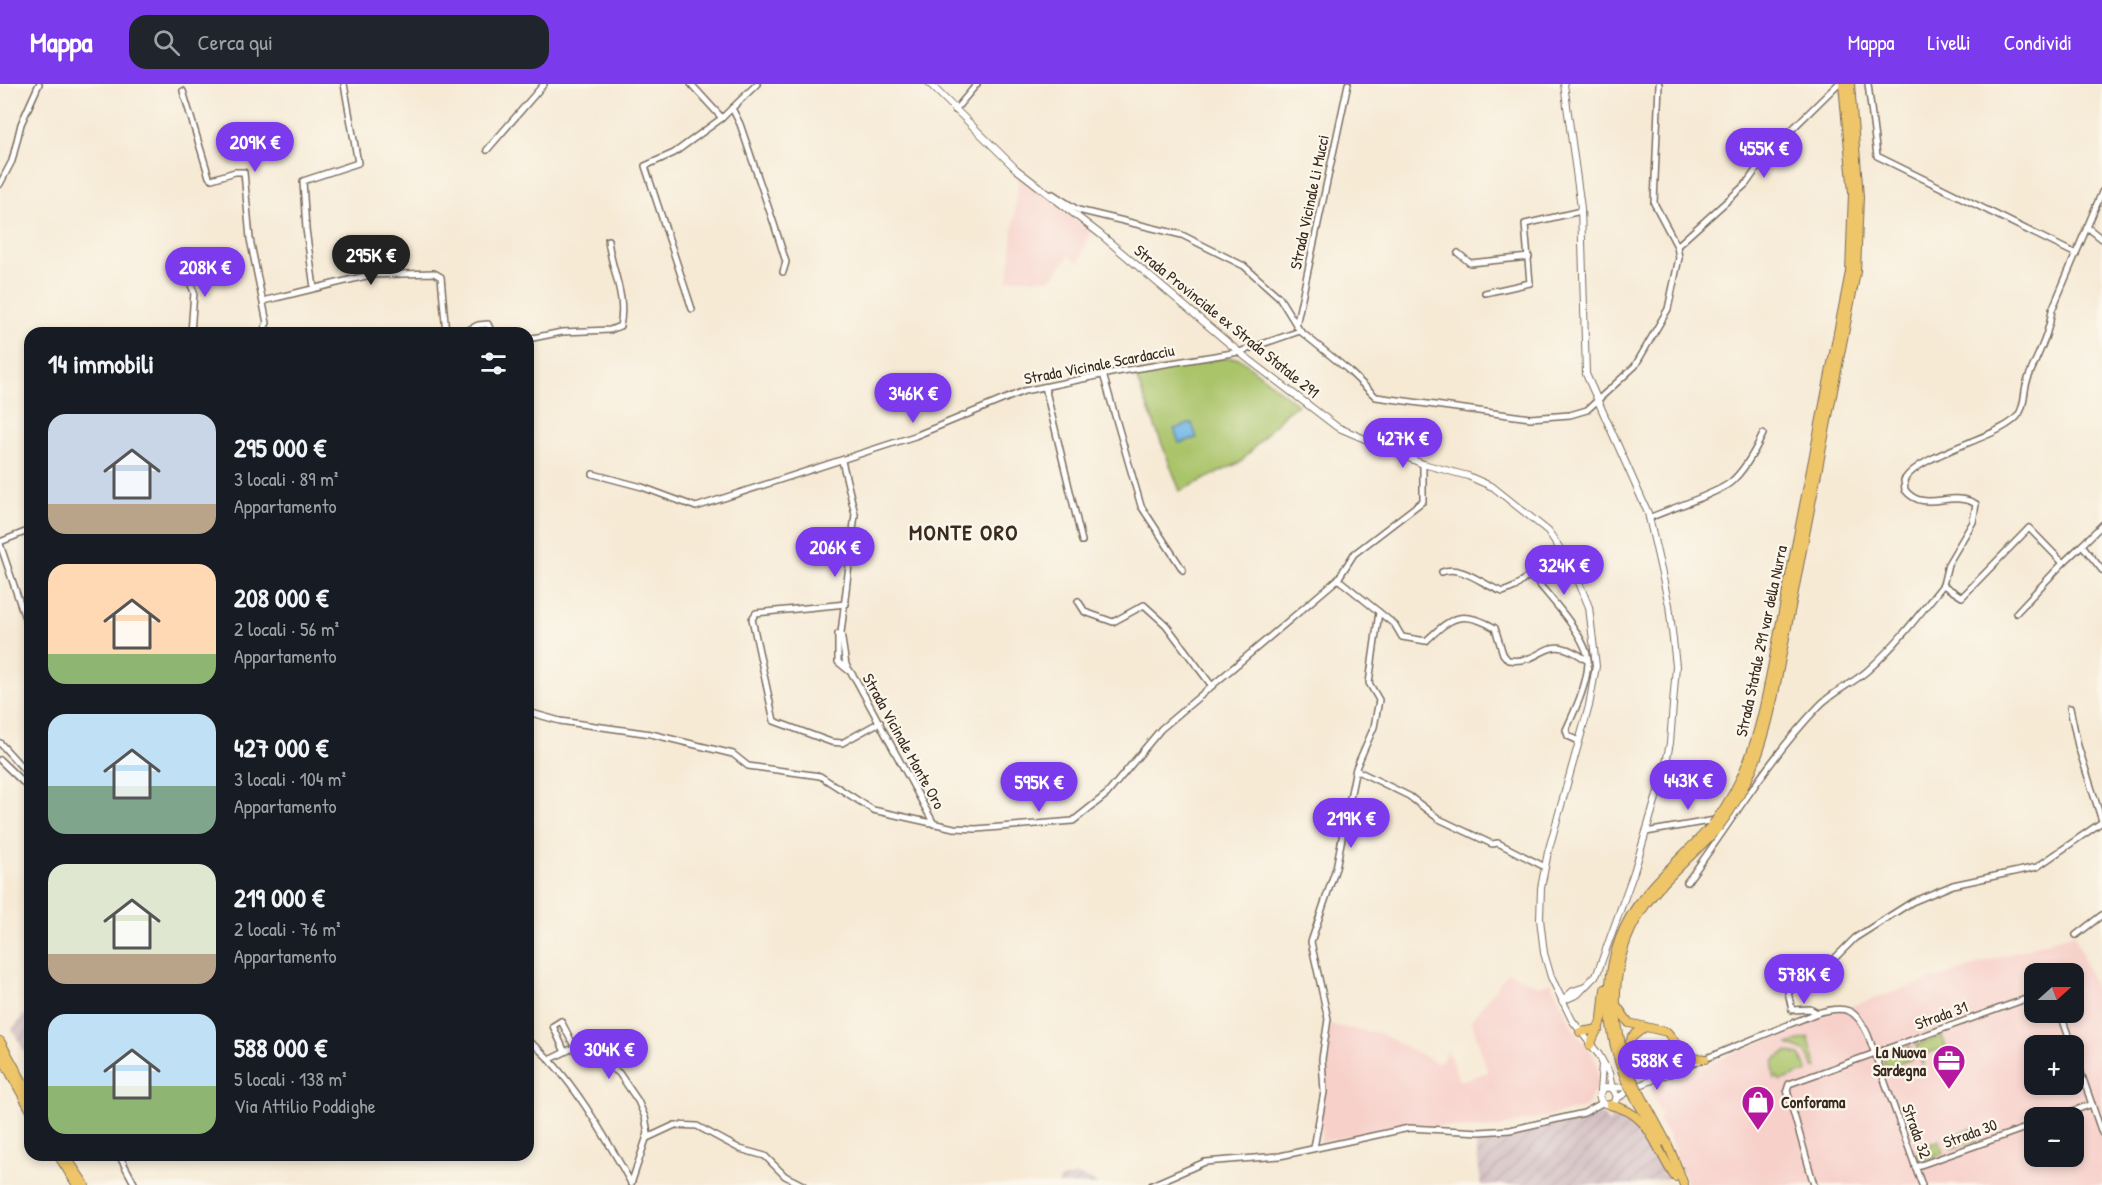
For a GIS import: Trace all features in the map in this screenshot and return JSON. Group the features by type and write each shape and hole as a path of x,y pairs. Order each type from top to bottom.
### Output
{"highway":[{"name":"Strada Statale 291 var della Nurra","path":"1843,84 1853,193 1853,272"},
{"name":"Strada Statale 291 var della Nurra","path":"1628,1082 1616,1027 1616,1003 1620,963 1632,928 1643,909 1716,826 1747,768 1773,683 1853,272 1859,197 1850,84"},
{"name":"Strada Statale 291 var della Nurra","path":"1676,1175 1664,1137 1628,1082 1610,1028 1611,972 1628,924 1642,900 1716,826"},
{"path":"1590,1045 1602,1019 1606,984 1611,972"},
{"path":"1616,1003 1629,1023 1667,1032 1688,1058 1705,1059"},
{"path":"1624,1060 1632,1037 1645,1027"},
{"path":"1580,1032 1599,1029"},
{"path":"0,1041 24,1084"},
{"path":"1670,1073 1675,1064 1676,1044"},
{"path":"1680,1069 1681,1052"},
{"path":"0,1054 24,1097"},
{"path":"62,1161 77,1185"},
{"path":"69,1161 85,1185"}],"main road":[{"path":"1610,1103 1633,1112 1642,1120 1676,1175"},
{"name":"Strada Statale 291 var della Nurra","path":"1676,1175 1684,1185"}],"street":[{"path":"0,183 12,161 21,124 39,84"},
{"path":"314,288 306,229 303,181 358,163 344,84"},
{"path":"488,150 544,84"},
{"path":"692,84 722,118"},
{"path":"692,309 645,166 674,153 722,118 757,84"},
{"name":"Strada Provinciale ex Strada Statale 291","path":"930,84 1016,169 1100,234 1239,352 1337,427 1423,464 1468,476 1493,487 1548,531 1573,568 1589,607 1596,666 1579,741 1545,867 1541,888 1540,919 1544,953 1551,977 1572,1020 1609,1073 1613,1089 1610,1103"},
{"path":"955,110 976,84"},
{"name":"Strada Vicinale Li Mucci","path":"1298,328 1348,84"},
{"path":"1562,1001 1586,987 1601,966 1646,832 1670,743 1676,666 1669,605 1649,518 1586,374 1581,211 1577,166 1564,84"},
{"path":"1038,186 1078,210 1182,235 1244,266 1279,297 1298,328 1376,397 1530,418 1570,416 1587,410 1635,366 1668,309 1679,258 1677,246 1654,203 1659,84"},
{"path":"1677,246 1746,184 1768,153 1829,89 1838,84"},
{"path":"1868,84 1876,156 2076,254"},
{"path":"183,91 209,177 212,179 241,170 244,172 250,239 263,301 267,324 265,327"},
{"path":"732,108 740,124 786,261 783,272"},
{"path":"1687,882 1735,818 1767,765 1821,703 1855,682 1875,664 1902,636 1943,585 1948,564 1973,522 1976,504 1959,499 1922,503 1916,501 1905,490 1904,480 1948,451 1996,430 2019,415 2026,393 2027,380 2050,326 2052,310 2102,192"},
{"path":"1485,293 1529,284 1525,224 1581,211"},
{"path":"2087,226 2102,239"},
{"path":"534,338 561,332 610,330 620,326 622,300 610,260 608,240"},
{"path":"1458,253 1470,263 1529,257"},
{"path":"184,268 194,292 191,327"},
{"path":"263,301 370,275 434,273 441,277 445,327"},
{"path":"474,327 488,324 491,327"},
{"name":"Strada Vicinale Scardacciu","path":"593,474 642,487 696,507 915,436 1024,391 1103,374 1239,352 1298,328"},
{"path":"1103,374 1141,506 1183,570"},
{"path":"1045,387 1082,541"},
{"path":"1649,518 1719,490 1732,481 1755,450 1763,434"},
{"name":"Strada Vicinale Monte Oro","path":"840,462 855,514 841,633 843,655 849,671 880,722 934,824"},
{"path":"534,713 560,721 651,734 733,754 748,766 820,776 873,810 934,824 976,829 1072,822 1107,794 1161,729 1338,579 1354,554 1423,501 1423,464"},
{"path":"2016,613 2102,525"},
{"path":"1943,585 1962,597 2029,528 2063,563"},
{"path":"24,533 0,543 24,615"},
{"path":"2082,545 2102,570"},
{"path":"1442,572 1447,570 1462,572 1503,592 1515,588 1527,577 1533,577 1573,625 1588,662 1578,704 1566,730 1568,736 1579,741"},
{"path":"1338,579 1395,626 1402,637 1426,641 1443,625 1458,616 1468,616 1495,628 1503,654 1508,660 1529,657 1557,646 1564,646 1588,662"},
{"path":"1078,601 1085,612 1113,622 1144,605 1166,625 1212,686"},
{"path":"845,604 756,613 752,619 774,721 831,742 842,742 880,722"},
{"path":"1314,1148 1324,1092 1322,1059 1328,1019 1311,942 1336,868 1356,770 1374,728 1379,700 1369,683 1379,612"},
{"path":"1817,1013 1810,1009 1792,1010 1788,992 1822,971 1855,938 1930,893 1953,885 2037,867 2102,822 2078,746 2070,708"},
{"path":"0,743 24,769"},
{"path":"0,760 24,783"},
{"path":"1356,770 1409,796 1439,819 1492,844 1498,843 1545,867"},
{"path":"1646,832 1671,826 1735,818"},
{"path":"2076,935 2102,915"},
{"path":"1551,977 1560,987 1576,992"},
{"path":"1572,1020 1572,1004 1576,992"},
{"name":"Strada 31","path":"1814,1185 1786,1090 1789,1084 2024,1000"},
{"name":"Strada 32","path":"1817,1013 1834,1008 1855,1014 1863,1023 1922,1185"},
{"path":"1152,1185 1205,1162 1280,1156 1410,1128 1480,1132 1510,1130 1584,1113 1610,1103 1635,1087 1817,1013"},
{"path":"564,1050 553,1026 561,1021 574,1046"},
{"path":"549,1060 564,1050 579,1045 594,1053 619,1073 638,1101 645,1117 647,1138 637,1160 631,1184"},
{"path":"534,1046 549,1060 584,1105 631,1184"},
{"path":"1602,1063 1600,1092 1610,1103"},
{"path":"1609,1073 1613,1080 1628,1082 1635,1087"},
{"path":"1600,1092 1604,1088 1613,1089 1628,1082"},
{"path":"2084,1082 2102,1133"},
{"path":"2084,1107 2092,1104"},
{"path":"647,1138 675,1125 697,1126 740,1149 765,1156 785,1176 803,1185"},
{"name":"Strada 30","path":"1915,1167 2024,1129"},
{"path":"122,1161 135,1185"}],"shaded area":[{"path":"1019,175 1091,231 1079,263 1069,256 1051,279 1008,279"},
{"path":"2074,933 2102,1008 2102,1185 1687,1185 1668,1135 1658,1119 1661,1116 1651,1091 1654,1086 1839,1010"},
{"path":"1508,972 1539,986 1551,982 1573,1028 1595,1057 1598,1067 1597,1087 1585,1108 1487,1129 1399,1124 1320,1143 1322,1127 1318,1125 1324,1097 1323,1061 1329,1025 1379,1033 1437,1063 1442,1061 1447,1050 1460,1081 1488,1072 1471,1020"},
{"path":"24,1015 24,1051 12,1029"},
{"path":"1608,1112 1624,1113 1643,1126 1669,1178 1636,1185 1481,1185 1475,1138 1489,1141 1489,1138 1508,1137 1539,1127 1602,1114 1608,1122 1611,1120"},
{"path":"1077,1175 1098,1185 1058,1185 1061,1179"}],"green space":[{"path":"1223,358 1239,358 1298,405 1286,412 1241,462 1180,491 1135,374"},
{"path":"1942,1036 1946,1047 1925,1054 1923,1065 1916,1045"},
{"path":"1808,1037 1817,1068 1814,1068 1805,1051 1788,1044"},
{"path":"1910,1046 1915,1058 1890,1067 1883,1064 1885,1055"},
{"path":"1787,1052 1800,1055 1808,1071 1780,1081 1778,1077 1775,1079 1773,1066 1779,1056"},
{"path":"1972,1128 1976,1141 1953,1148 1949,1137"},
{"path":"1940,1140 1944,1153 1923,1160 1916,1156 1919,1148"}],"water":[{"path":"1192,423 1197,438 1179,443 1174,429"}],"place":[{"name":"La Nuova Sardegna","path":"1949,1090"},
{"name":"Conforama","path":"1758,1131"}],"district":[{"name":"MONTE ORO","path":"964,532"}]}
